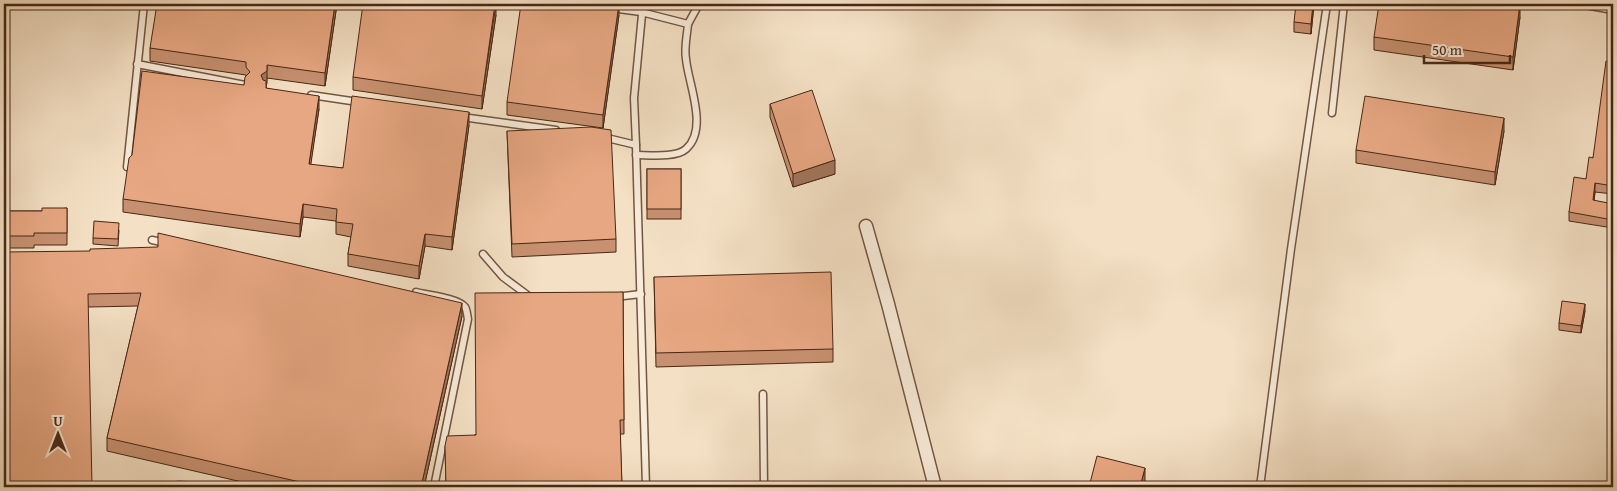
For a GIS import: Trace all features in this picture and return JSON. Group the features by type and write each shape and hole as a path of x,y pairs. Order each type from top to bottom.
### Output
{"street":[{"path":"866,226 935,487"}],"lane":[{"path":"127,167 136,64 144,4"},
{"path":"643,4 634,98 646,487"},
{"path":"636,155 680,152 686,150 694,138 696,119 695,97 685,58 688,24 699,4"},
{"path":"1260,487 1291,249 1327,4"},
{"path":"1332,113 1344,4"},
{"path":"1579,4 1613,10"},
{"path":"603,7 642,12 688,24"},
{"path":"136,64 245,85"},
{"path":"305,94 363,102"},
{"path":"450,115 566,132"},
{"path":"595,136 636,145"},
{"path":"152,240 172,244"},
{"path":"483,254 503,277 530,297 539,298"},
{"path":"412,292 450,299 464,305 468,319 434,487"},
{"path":"611,298 641,294"},
{"path":"763,394 764,487"},
{"path":"170,487 178,485 216,487"}],"building":[{"path":"157,4 335,4 325,73 267,65 267,71 261,75 263,80 266,81 266,88 319,96 309,164 343,168 352,96 469,112 452,237 425,234 419,266 348,254 353,224 336,222 337,209 303,204 300,224 123,199 129,158 132,155 142,71 244,85 245,77 250,72 246,67 246,62 150,48"},
{"path":"363,4 495,4 482,96 353,77"},
{"path":"521,4 619,4 603,115 507,102"},
{"path":"1296,4 1313,4 1311,24 1294,22"},
{"path":"1379,4 1520,4 1513,57 1374,37"},
{"path":"1606,61 1613,62 1613,186 1595,183 1593,200 1613,204 1613,220 1569,212 1574,177 1586,179 1589,157 1593,158"},
{"path":"812,90 835,160 793,174 770,104"},
{"path":"1365,96 1504,118 1495,172 1356,150"},
{"path":"591,127 611,130 616,239 512,244 507,131"},
{"path":"647,169 681,169 681,209 647,209"},
{"path":"42,208 67,208 67,233 34,233 34,236 4,236 4,211 42,211"},
{"path":"94,221 119,223 118,239 93,238"},
{"path":"158,233 462,303 421,487 322,487 107,438 141,293 88,294 92,487 4,487 4,252 90,251 90,249 158,247"},
{"path":"831,272 833,349 656,353 654,277"},
{"path":"623,292 624,420 620,420 622,487 446,487 445,446 447,436 476,435 475,293"},
{"path":"1562,301 1585,304 1581,326 1559,323"},
{"path":"1097,456 1145,468 1140,487 1089,487"}]}
